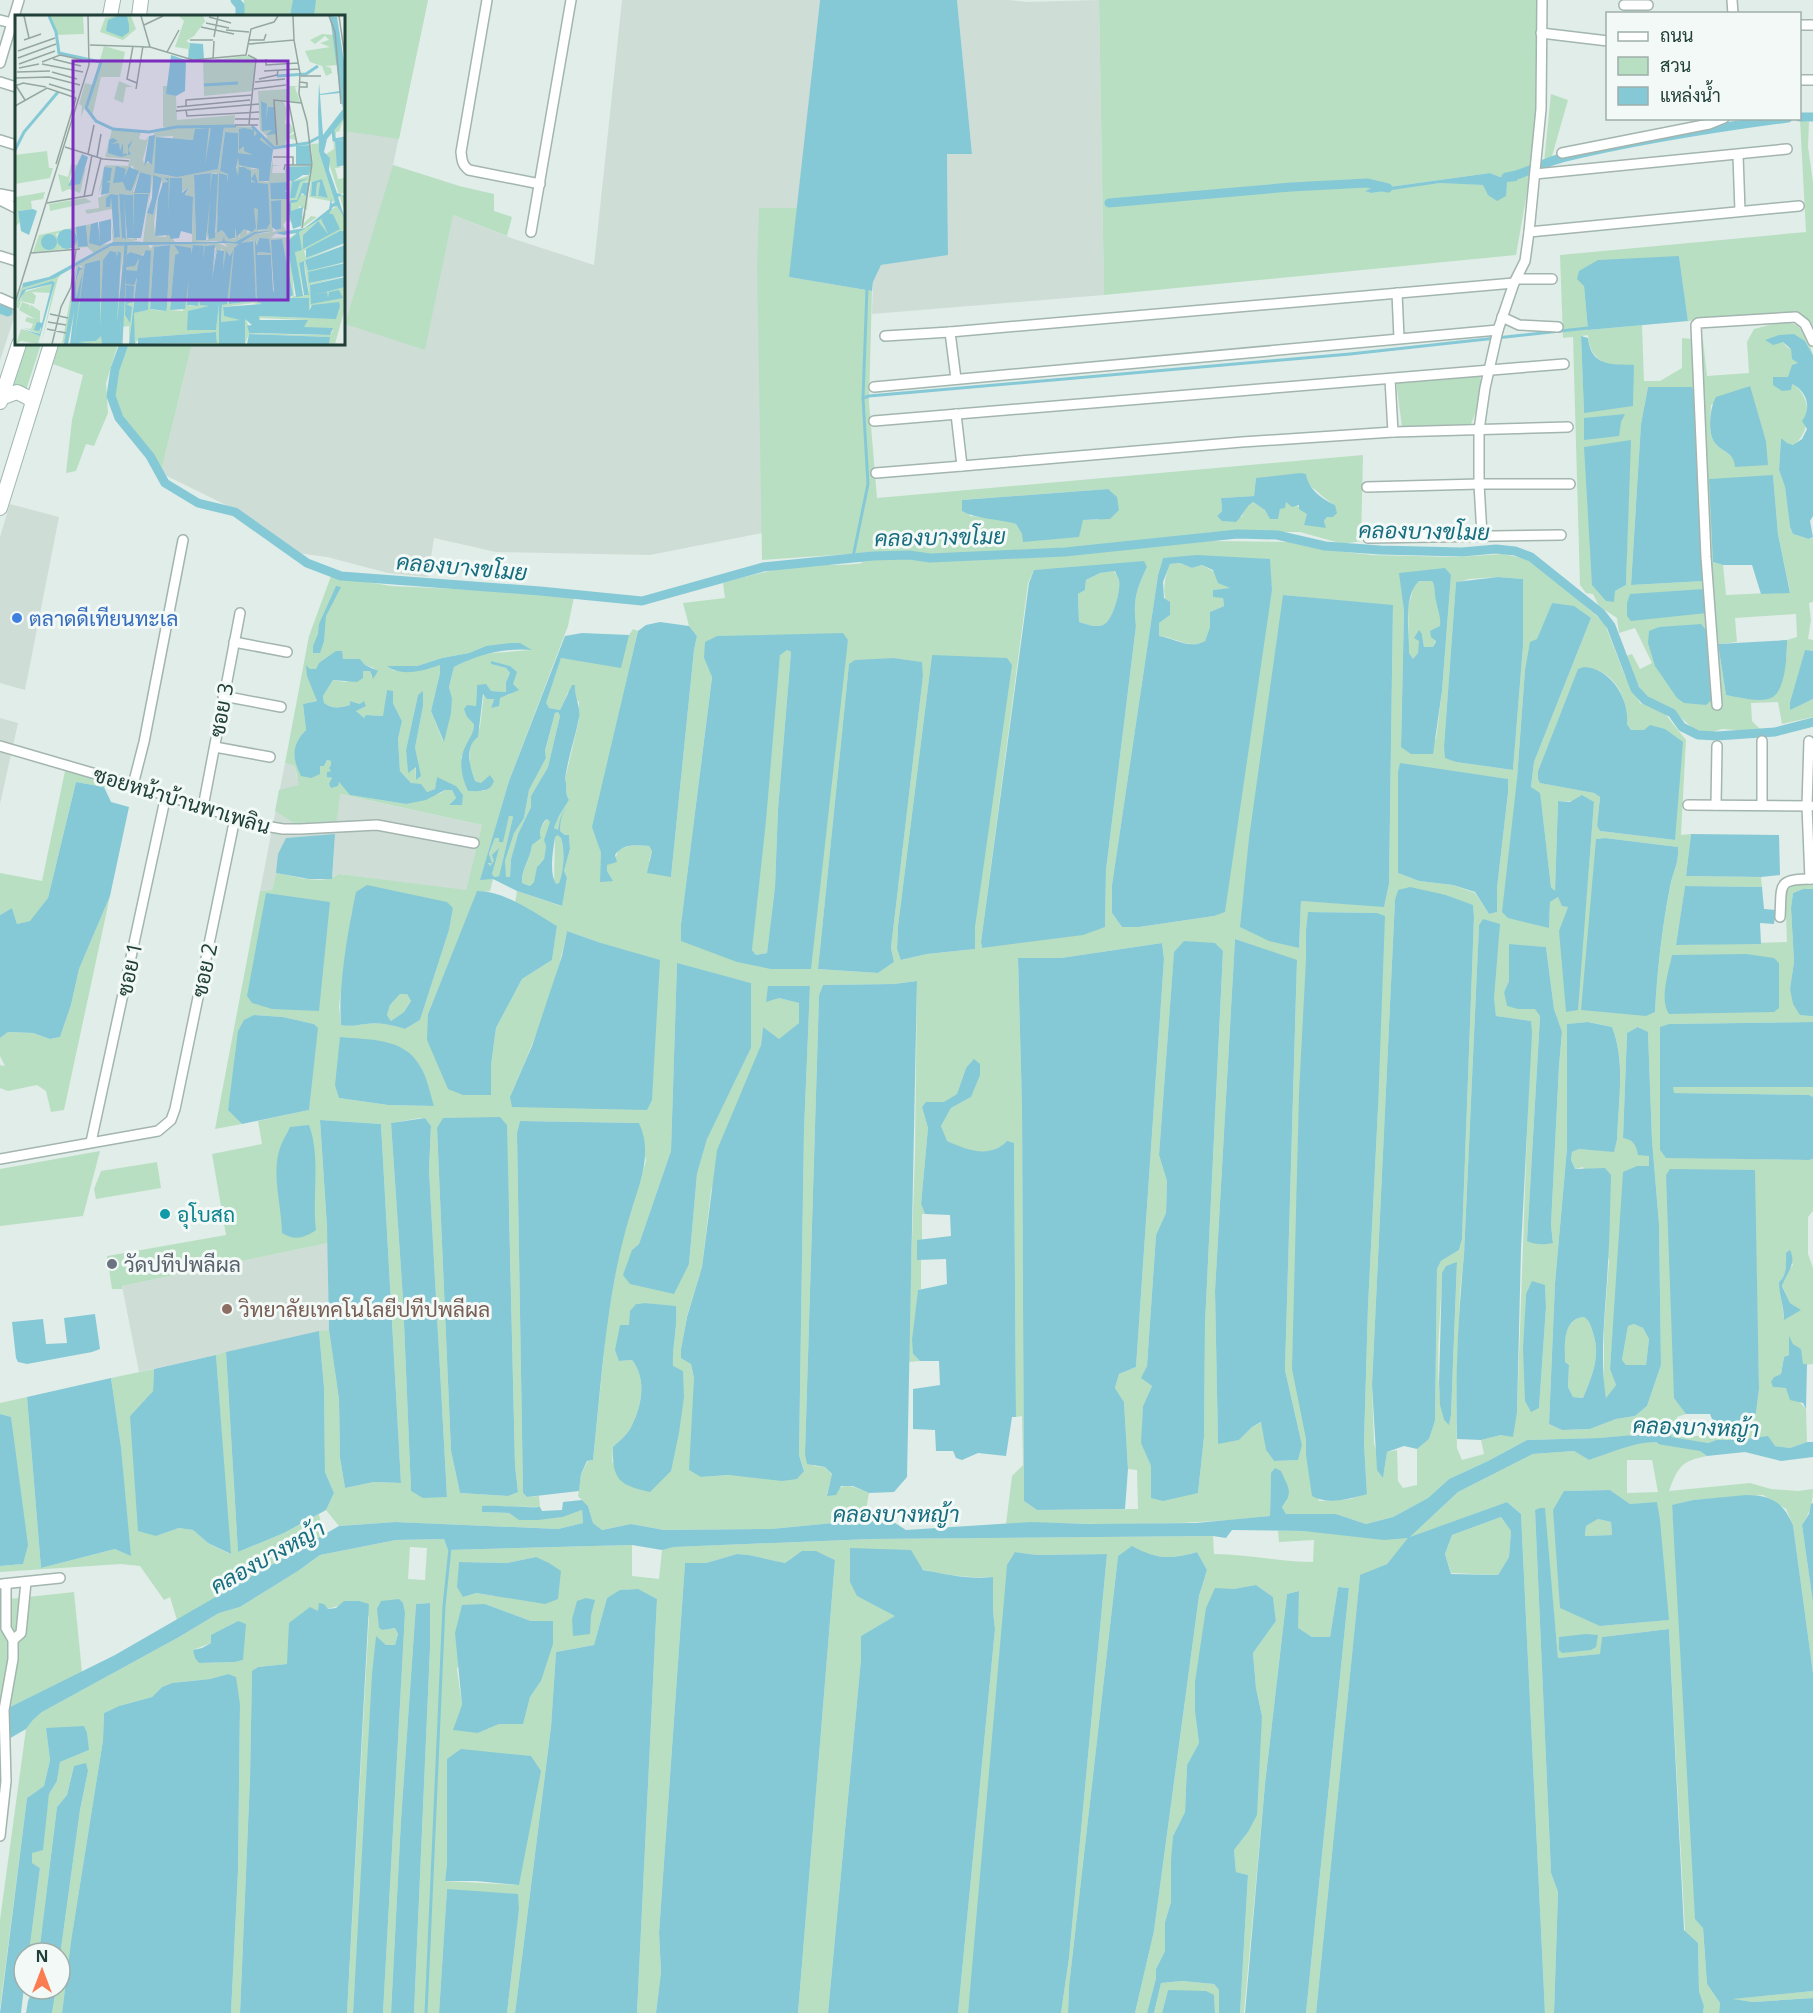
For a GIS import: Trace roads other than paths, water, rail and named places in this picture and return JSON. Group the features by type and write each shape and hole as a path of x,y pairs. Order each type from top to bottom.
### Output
{"main road":[{"path":"1,400 19,345"},
{"path":"0,508 51,345"},
{"path":"1,400 17,392 29,398 32,403"}],"street":[{"path":"16,15 19,0"},
{"path":"487,0 461,152 462,161 469,170 540,184"},
{"path":"531,232 571,0"},
{"path":"1482,535 1479,430 1485,388 1502,317 1525,261 1540,109 1542,0"},
{"path":"1624,6 1648,5"},
{"path":"0,20 14,23 0,63"},
{"path":"1541,33 1606,41"},
{"path":"0,82 15,87"},
{"path":"1562,153 1709,124 1719,120"},
{"path":"0,140 15,145"},
{"path":"1535,174 1786,149"},
{"path":"1738,154 1740,211"},
{"path":"0,194 15,196"},
{"path":"0,200 15,208"},
{"path":"1529,232 1799,206"},
{"path":"0,256 15,261"},
{"path":"885,336 1552,279"},
{"path":"1397,293 1399,338"},
{"path":"0,298 15,305"},
{"path":"1502,317 1519,325 1558,327"},
{"path":"1716,705 1706,558 1696,325 1698,323 1796,317 1805,324 1813,341"},
{"path":"950,332 956,379"},
{"path":"874,387 1399,338 1497,336"},
{"path":"874,421 1564,364"},
{"path":"1390,379 1393,432"},
{"path":"956,414 962,466"},
{"path":"876,473 1242,441 1393,432 1568,427"},
{"path":"1367,487 1570,484"},
{"path":"1368,538 1561,535"},
{"path":"133,785 144,742 183,540"},
{"name":"ซอย 3","path":"203,807 240,613"},
{"path":"234,642 287,652"},
{"path":"224,696 281,707"},
{"path":"1762,741 1762,805"},
{"path":"1780,917 1781,887 1784,883 1791,879 1811,879 1809,741"},
{"name":"ซอยหน้าบ้านพาเพลิน","path":"0,746 259,825 282,829 377,825 474,843"},
{"path":"1716,805 1717,746"},
{"path":"215,747 270,758"},
{"name":"ซอย 1","path":"91,1142 166,795"},
{"path":"1688,805 1810,806"},
{"name":"ซอย 2","path":"91,1142 158,1131 171,1120 235,818"},
{"path":"0,1159 91,1142"},
{"path":"0,1836 6,1780 4,1710 13,1659 13,1640 6,1628 3,1584 60,1578"},
{"path":"13,1640 21,1633 26,1582"}],"water":[{"path":"293,0 316,0 314,15 290,15"},
{"path":"820,0 957,0 972,154 947,154 948,255 881,265 873,282 872,291 789,277"},
{"path":"1490,173 1500,177 1517,176 1517,181 1507,182 1506,196 1497,201 1488,195 1483,185 1440,183 1371,193 1365,191 1377,186 1377,181 1389,187"},
{"path":"1679,256 1688,321 1588,330 1584,286 1577,279 1579,271 1598,260"},
{"path":"1794,334 1805,341 1813,355 1813,516 1810,521 1813,537 1809,539 1793,534 1785,487 1779,470 1781,438 1793,445 1802,439 1807,429 1802,421 1807,411 1806,400 1801,391 1792,384 1791,390 1782,391 1773,385 1773,377 1788,377 1792,365 1798,363 1792,359 1791,349 1783,342 1773,345 1765,340 1779,335"},
{"path":"1581,336 1588,338 1593,354 1598,359 1611,364 1634,365 1633,406 1584,413"},
{"path":"1750,386 1766,441 1768,465 1735,467 1733,458 1712,439 1711,413 1716,397"},
{"path":"1648,387 1692,387 1704,581 1631,585 1641,424"},
{"path":"1625,414 1619,436 1584,440 1584,418"},
{"path":"1631,440 1626,585 1615,591 1614,602 1606,601 1592,585 1584,447"},
{"path":"1306,474 1316,493 1335,505 1337,513 1333,517 1327,517 1324,521 1326,528 1304,525 1307,514 1299,509 1299,505 1292,507 1286,502 1285,508 1280,509 1278,519 1270,519 1265,510 1253,502 1236,522 1222,521 1217,516 1222,511 1221,498 1254,496 1256,478"},
{"path":"1773,475 1778,534 1790,593 1761,594 1752,565 1723,565 1713,562 1709,479"},
{"path":"1108,489 1117,497 1119,510 1110,519 1083,520 1079,537 1023,542 1022,534 1016,524 974,516 962,511 962,500"},
{"path":"1197,555 1270,559 1272,590 1225,912 1214,916 1139,927 1122,927 1112,913 1112,885 1158,575 1163,558","holes":["1180,563 1192,568 1202,565 1213,570 1218,583 1230,588 1213,590 1213,597 1223,598 1224,606 1210,612 1210,627 1205,641 1194,644 1159,636 1159,623 1170,615 1170,602 1164,598 1163,582 1170,564"]},
{"path":"1144,561 1147,567 1135,602 1136,626 1106,870 1105,927 1083,935 982,948 1029,583 1034,570","holes":["1115,571 1119,580 1119,591 1110,618 1103,625 1097,626 1079,622 1078,594 1085,590 1086,580 1100,573"]},
{"path":"1445,568 1451,575 1442,691 1433,754 1411,754 1401,747 1404,611 1399,573","holes":["1419,581 1432,581 1440,626 1430,631 1431,637 1436,641 1433,647 1424,647 1419,630 1414,638 1419,641 1418,653 1413,659 1409,653 1410,596"]},
{"path":"1498,577 1523,579 1523,646 1513,770 1456,762 1445,758 1444,746 1456,582"},
{"path":"336,586 341,587 326,616 324,641 320,653 313,653 319,624"},
{"path":"1704,589 1707,613 1631,621 1627,616 1630,594"},
{"path":"1283,595 1393,605 1389,884 1384,907 1301,901 1299,948 1269,941 1240,927 1249,838"},
{"path":"1552,603 1574,606 1591,618 1534,762 1531,787 1540,793 1551,887 1555,891 1558,801 1570,802 1582,795 1594,802 1578,1010 1566,1012 1559,931 1568,907 1562,906 1558,897 1550,902 1549,928 1508,918 1502,912 1517,779 1525,670 1530,642 1537,639"},
{"path":"660,622 689,626 697,636 671,877 647,873 652,851 649,846 635,845 622,848 615,855 617,862 607,865 607,871 613,881 600,882 601,853 592,827 638,631 646,625"},
{"path":"1701,624 1707,631 1713,699 1706,705 1684,703 1677,698 1655,666 1648,643 1649,631 1659,627"},
{"path":"582,633 629,635 621,668 561,658 546,703 549,708 560,710 572,685 575,685 579,714 565,779 569,800 554,828 558,830 560,819 566,807 561,819 560,831 569,835 570,849 564,871 567,878 562,906 517,891 493,879 480,880 509,781 565,636","holes":["558,712 560,716 548,767 531,796 531,807 518,834 511,859 510,877 506,877 505,861 514,833 524,818 529,790 546,758 545,751 555,713","509,816 513,817 499,876 494,877 492,874 499,848 492,855 494,861 490,866 488,863 492,863 489,854 495,838 503,842","545,820 550,822 544,840 546,846 544,859 537,867 534,882 530,886 522,883 523,873 532,845 541,838 540,831","558,835 561,838 563,854 561,878 556,884 552,868 555,837"]},
{"path":"843,633 848,640 811,969 771,969 737,962 681,941 681,924 712,677 704,658 705,642 717,636","holes":["787,650 791,652 778,809 775,887 767,953 756,955 752,950 780,655"]},
{"path":"1787,640 1782,683 1774,696 1758,700 1726,695 1718,644"},
{"path":"520,643 532,650 492,653 454,667 449,687 452,698 451,713 444,742 431,711 440,665 420,671 406,672 387,666 417,666 469,653 486,646"},
{"path":"1805,650 1813,651 1813,699 1790,710 1790,702"},
{"path":"336,651 342,651 343,659 360,659 365,665 378,671 373,679 370,671 363,671 363,678 357,682 333,680 323,696 324,703 339,707 350,705 350,701 360,704 364,701 366,706 356,711 364,718 366,715 383,716 387,690 393,691 393,703 402,721 398,739 400,771 411,783 421,784 427,792 435,789 437,777 456,786 463,795 462,805 449,805 456,798 452,790 445,790 426,800 406,804 350,795 339,782 338,786 331,788 329,784 332,778 327,777 327,772 331,771 329,768 331,761 327,760 324,766 320,766 320,774 311,778 301,776 294,752 295,746 306,730 303,704 317,701 307,676 306,665 310,669 316,669 319,663"},
{"path":"932,655 1007,658 1012,665 975,927 975,949 927,954 901,960 897,949 898,926"},
{"path":"894,658 922,662 923,676 891,948 894,962 878,973 818,969 849,664 855,660"},
{"path":"491,661 510,666 517,672 513,684 519,690 500,698 499,706 491,708 494,699 487,699 483,694 478,737 471,746 470,764 475,781 481,783 490,775 494,781 490,788 468,791 462,774 461,762 474,724 467,717 464,709 467,705 476,706 477,685 486,684 491,691 506,692 506,682 510,673 506,668 491,664"},
{"path":"1584,667 1603,673 1617,687 1625,705 1627,724 1631,730 1644,730 1650,725 1665,729 1683,742 1675,840 1600,831 1597,826 1600,797 1594,793 1540,783 1538,771 1578,669"},
{"path":"423,691 423,706 415,748 421,776 416,780 416,767 408,773 406,750 418,695"},
{"path":"1400,763 1508,779 1497,888 1497,912 1489,914 1475,892 1453,885 1419,881 1398,873 1398,771"},
{"path":"76,782 104,787 111,802 129,807 110,896 79,969 71,1005 60,1037 50,1039 33,1033 8,1032 0,1038 0,915 12,908 17,924 30,921 48,898"},
{"path":"335,834 332,879 309,879 276,873 278,854 286,838"},
{"path":"1691,834 1779,835 1780,875 1686,876"},
{"path":"1605,838 1678,847 1678,858 1670,887 1662,934 1655,1012 1646,1016 1581,1010 1596,839"},
{"path":"367,885 447,902 453,908 449,930 420,1020 405,1029 371,1023 341,1025 342,976 356,892","holes":["400,994 407,994 411,1001 404,1012 391,1021 387,1015 390,1005"]},
{"path":"1685,886 1762,887 1764,909 1776,910 1774,924 1760,923 1761,944 1676,945"},
{"path":"1410,887 1446,895 1473,905 1462,1239 1459,1250 1441,1261 1437,1269 1435,1421 1429,1439 1417,1449 1404,1446 1387,1452 1383,1478 1377,1470 1372,1385 1395,899 1398,890"},
{"path":"1803,889 1813,889 1813,1016 1800,1015 1793,1004 1790,989 1794,962 1791,908 1793,893"},
{"path":"477,891 508,898 557,926 552,960 522,979 496,1028 491,1065 491,1095 463,1095 448,1089 427,1040 428,1014"},
{"path":"266,893 330,902 319,1011 272,1009 252,1003 247,996"},
{"path":"1308,912 1377,913 1385,916 1368,1306 1364,1443 1367,1494 1332,1501 1312,1496 1306,1439 1292,1369 1299,1093"},
{"path":"1483,919 1500,924 1494,998 1496,1016 1531,1021 1532,1033 1521,1249 1517,1412 1513,1437 1501,1435 1481,1440 1457,1439 1456,1393 1479,925"},
{"path":"567,931 660,960 652,1100 647,1110 512,1107 510,1097 532,1046 562,956"},
{"path":"1235,939 1297,960 1285,1370 1302,1445 1298,1460 1274,1461 1266,1450 1261,1422 1252,1427 1239,1440 1218,1444 1215,1291"},
{"path":"1184,941 1215,943 1223,951 1205,1324 1204,1437 1198,1493 1163,1501 1151,1498 1151,1466 1141,1443 1143,1406 1152,1386 1141,1378 1147,1366 1156,1235 1166,1213 1167,1181 1159,1155 1174,952"},
{"path":"1162,943 1164,959 1136,1367 1119,1374 1115,1388 1124,1402 1128,1469 1125,1509 1037,1510 1024,1501 1022,1107 1018,958 1061,958"},
{"path":"1509,944 1546,947 1554,1009 1562,1032 1551,1225 1553,1243 1546,1244 1527,1241 1540,1016 1535,1009 1518,1009 1507,1006 1504,992 1509,981"},
{"path":"1746,954 1774,958 1779,963 1779,1008 1774,1012 1669,1014 1666,1008 1665,993 1672,955"},
{"path":"677,963 751,983 751,1048 707,1139 697,1174 689,1264 674,1294 630,1284 623,1275 632,1250 639,1244 671,1151"},
{"path":"917,981 907,1477 894,1492 869,1493 853,1486 841,1486 836,1495 827,1496 832,1474 825,1467 807,1464 805,1454 819,995 823,985 894,984"},
{"path":"768,986 810,986 804,1131 799,1455 804,1471 797,1479 782,1481 729,1475 701,1477 689,1470 694,1378 691,1364 681,1358 681,1349 687,1317 702,1267 717,1150 761,1045 763,1027 779,1039 799,1023 799,1003 779,998 766,1002"},
{"path":"254,1015 283,1017 314,1024 318,1028 309,1110 242,1124 228,1110 238,1031 244,1020"},
{"path":"1588,1022 1612,1027 1619,1054 1620,1097 1614,1152 1579,1149 1572,1152 1571,1160 1575,1169 1605,1168 1611,1175 1603,1348 1606,1398 1616,1385 1610,1369 1623,1172 1637,1166 1649,1166 1649,1156 1638,1155 1634,1144 1623,1138 1627,1033 1638,1027 1648,1032 1652,1140 1659,1224 1661,1365 1647,1406 1635,1416 1616,1419 1590,1429 1562,1430 1549,1424 1555,1283 1567,1148 1567,1024","holes":["1584,1317 1591,1326 1596,1358 1583,1398 1573,1397 1568,1387 1569,1365 1565,1362 1565,1348 1568,1328 1572,1322","1634,1324 1643,1328 1649,1339 1646,1365 1626,1365 1622,1360 1628,1326"]},
{"path":"1813,1022 1813,1087 1673,1087 1674,1093 1809,1095 1813,1097 1813,1159 1666,1158 1660,1150 1660,1027 1669,1024"},
{"path":"340,1037 384,1042 405,1050 422,1070 434,1106 388,1105 339,1098 335,1085"},
{"path":"974,1059 980,1064 980,1075 971,1097 951,1108 941,1126 947,1141 970,1150 993,1150 1007,1141 1014,1143 1016,1417 1012,1417 1006,1456 978,1453 962,1460 956,1458 953,1451 936,1451 935,1430 913,1429 913,1389 940,1385 939,1361 920,1361 913,1354 912,1340 918,1290 947,1284 946,1259 917,1260 917,1240 951,1236 950,1215 925,1214 921,1204 928,1128 922,1107 926,1102 944,1102 957,1094 966,1068"},
{"path":"500,1117 507,1125 515,1465 518,1492 508,1496 460,1493 451,1451 437,1128 443,1118"},
{"path":"425,1118 431,1126 429,1170 447,1497 423,1498 411,1491 403,1299 391,1123"},
{"path":"320,1120 381,1124 401,1483 374,1482 345,1488 340,1458 339,1399 329,1330 327,1227"},
{"path":"520,1121 639,1123 645,1145 644,1168 623,1242 610,1304 593,1460 587,1461 581,1474 579,1491 527,1497 523,1493 517,1133"},
{"path":"309,1125 315,1150 316,1230 304,1237 295,1238 282,1233 277,1179 278,1158 281,1145 290,1127"},
{"path":"1670,1169 1755,1170 1759,1389 1756,1413 1750,1424 1714,1424 1710,1414 1686,1414 1674,1398 1666,1175"},
{"path":"1790,1250 1792,1264 1782,1286 1790,1303 1801,1310 1784,1320 1779,1282 1785,1273 1786,1253"},
{"path":"1457,1262 1449,1425 1444,1420 1440,1405 1442,1273 1446,1266"},
{"path":"1532,1281 1545,1285 1546,1307 1539,1408 1531,1412 1525,1401 1523,1349 1526,1294"},
{"path":"636,1304 676,1306 673,1366 683,1371 684,1397 671,1471 650,1492 631,1487 620,1480 616,1474 613,1458 613,1447 630,1429 640,1404 641,1394 637,1368 632,1360 619,1361 615,1350 620,1325 629,1325 630,1311"},
{"path":"95,1314 100,1349 27,1364 18,1362 12,1322 43,1319 46,1344 67,1343 64,1318"},
{"path":"319,1331 324,1387 325,1472 334,1493 326,1510 284,1533 238,1552 226,1352"},
{"path":"1789,1336 1793,1344 1801,1349 1803,1364 1807,1364 1806,1409 1803,1403 1790,1400 1786,1388 1773,1387 1771,1382 1774,1377 1781,1374 1784,1357 1789,1355"},
{"path":"216,1355 231,1554 208,1543 193,1530 179,1528 156,1536 138,1531 130,1416 153,1391 154,1369"},
{"path":"111,1378 121,1447 131,1556 115,1549 41,1568 27,1397"},
{"path":"0,1414 11,1417 28,1545 23,1564 0,1566"},
{"path":"1671,1432 1672,1445 1651,1442 1620,1449 1589,1460 1574,1451 1533,1454 1458,1492 1410,1537 1507,1502 1521,1514 1545,2013 1316,2013 1360,1575 1387,1564 1408,1538 1384,1540 1303,1531 1232,1530 1226,1538 1213,1536 871,1539 674,1547 662,1550 632,1545 448,1550 444,1539 396,1540 320,1555 240,1607 219,1613 42,1712 26,1729 0,1744 0,1712 115,1655 339,1526 395,1522 558,1529 583,1523 582,1510 563,1517 519,1520 509,1513 482,1512 482,1506 540,1507 542,1511 562,1510 563,1502 582,1500 588,1506 593,1523 602,1530 631,1524 664,1530 771,1529 864,1520 895,1523 906,1530 1030,1522 1196,1523 1270,1516 1271,1473 1275,1468 1281,1471 1289,1489 1288,1497 1282,1507 1286,1514 1336,1514 1366,1524 1393,1517 1428,1498 1449,1479 1527,1440 1598,1438","holes":["1501,1517 1511,1531 1509,1557 1498,1575 1451,1574 1445,1554 1452,1535"]},
{"path":"1768,1436 1775,1446 1790,1448 1813,1442 1813,1457 1781,1461 1745,1452 1707,1456 1696,1448 1716,1440"},
{"path":"1610,1490 1630,1504 1657,1502 1669,1620 1600,1626 1560,1608 1553,1510 1564,1491","holes":["1598,1519 1611,1522 1612,1535 1585,1536 1586,1526"]},
{"path":"1746,1495 1762,1496 1775,1501 1785,1511 1793,1525 1813,1673 1813,1991 1733,1999 1753,2002 1813,1998 1813,2013 1719,2013 1720,2003 1707,1984 1703,1928 1695,1919 1672,1505 1693,1500"},
{"path":"1813,1503 1813,1603 1802,1525"},
{"path":"1545,1508 1558,1658 1600,1654 1602,1637 1669,1629 1684,1930 1698,1943 1699,1991 1704,2006 1703,2013 1554,2013 1558,1892 1551,1873 1535,1510"},
{"path":"1132,1546 1148,1554 1163,1557 1197,1552 1207,1570 1199,1596 1154,1931 1135,2013 1068,2013 1069,1986 1118,1556"},
{"path":"850,1548 911,1550 923,1570 966,1577 993,1577 995,1629 958,2013 828,2013 861,1659 861,1636 895,1616 857,1596 850,1582"},
{"path":"802,1551 816,1551 835,1560 798,2013 656,2013 661,1972 659,1933 685,1563 706,1563 737,1554 785,1563"},
{"path":"1015,1552 1037,1555 1107,1554 1069,1958 1061,2013 968,2013 1007,1565"},
{"path":"536,1557 561,1571 558,1599 545,1604 476,1593 463,1597 457,1587 459,1562 507,1563"},
{"path":"1256,1585 1273,1597 1276,1621 1253,1653 1256,1688 1262,1716 1257,1815 1248,1832 1234,1850 1236,1872 1248,1875 1240,2013 1219,2013 1219,1990 1214,1984 1182,1981 1161,1983 1154,2013 1147,2013 1156,1978 1156,1969 1165,1951 1165,1922 1171,1902 1173,1836 1185,1812 1187,1765 1199,1743 1195,1712 1195,1682 1206,1608 1215,1588 1233,1589"},
{"path":"1338,1587 1349,1588 1306,2013 1245,2013 1265,1784 1287,1594 1299,1591 1298,1628 1312,1637 1330,1637"},
{"path":"638,1589 657,1599 637,2013 515,2013 551,1727 556,1652 594,1645 607,1598 620,1590"},
{"path":"586,1598 595,1600 590,1634 573,1636 572,1619 577,1601"},
{"path":"399,1599 403,1603 405,1613 383,2013 353,2013 376,1636 386,1645 395,1645 398,1634 395,1628 383,1630 379,1628 377,1609 381,1601"},
{"path":"344,1601 369,1604 347,2013 240,2013 252,1671 258,1667 287,1664 289,1623 310,1607 318,1611 319,1603 324,1604 328,1609 336,1608"},
{"path":"430,1603 414,2013 391,2013 416,1604"},
{"path":"485,1604 531,1621 553,1621 553,1644 541,1681 530,1697 523,1724 499,1724 478,1733 453,1730 462,1705 455,1633 462,1605"},
{"path":"238,1621 246,1624 243,1660 199,1663 193,1650 211,1643 211,1635"},
{"path":"1598,1635 1596,1647 1591,1650 1562,1653 1559,1650 1559,1637"},
{"path":"228,1674 236,1677 240,1704 238,1871 231,2013 62,2013 64,2001 72,2001 71,1941 103,1740 104,1713 119,1706 152,1697 162,1687 172,1683 210,1679"},
{"path":"84,1726 89,1750 60,1762 57,1781 49,1794 43,1850 32,1853 32,1863 40,1868 31,1941 12,1941 12,2001 22,2001 21,2013 0,2013 27,1798 44,1786 50,1760 46,1728"},
{"path":"461,1749 531,1756 541,1771 519,1885 445,1881 447,1759"},
{"path":"86,1763 88,1771 80,1810 62,1941 40,1941 57,1807 67,1795 74,1766"},
{"path":"447,1889 518,1894 519,1910 507,2013 439,2013"},
{"path":"1168,1990 1206,1991 1214,1995 1215,2013 1162,2013"},
{"path":"28,2001 54,2001 52,2013 26,2013"}],"waterway":[{"name":"คลองบางขโมย","path":"235,0 240,6 240,15"},
{"path":"1801,117 1813,117"},
{"path":"1506,177 1521,174 1555,160 1618,146 1774,120"},
{"path":"1109,203 1291,187 1367,183 1388,188"},
{"path":"853,557 868,484 863,398 867,288"},
{"path":"0,309 8,312"},
{"path":"863,398 1350,354 1588,328"},
{"name":"คลองบางขโมย","path":"124,345 115,369 111,396 119,418 150,456 165,483 198,503 235,512 307,563 341,576 642,601 763,567 873,556 909,555 930,558 1065,552 1237,534 1277,535 1325,546 1380,550 1462,552 1496,549 1515,551 1531,557 1601,613 1611,626 1635,689 1645,700 1672,713 1682,727 1698,735 1717,736 1775,732 1813,722"},
{"name":"คลองบางหญ้า","path":"1661,1440 1710,1448"},
{"path":"426,2013 444,1606 450,1548"}],"place":[{"name":"ตลาดดีเทียนทะเล","path":"17,618"},
{"name":"อุโบสถ","path":"165,1214"},
{"name":"วัดปทีปพลีผล","path":"112,1264"},
{"name":"วิทยาลัยเทคโนโลยีปทีปพลีผล","path":"227,1309"}]}
